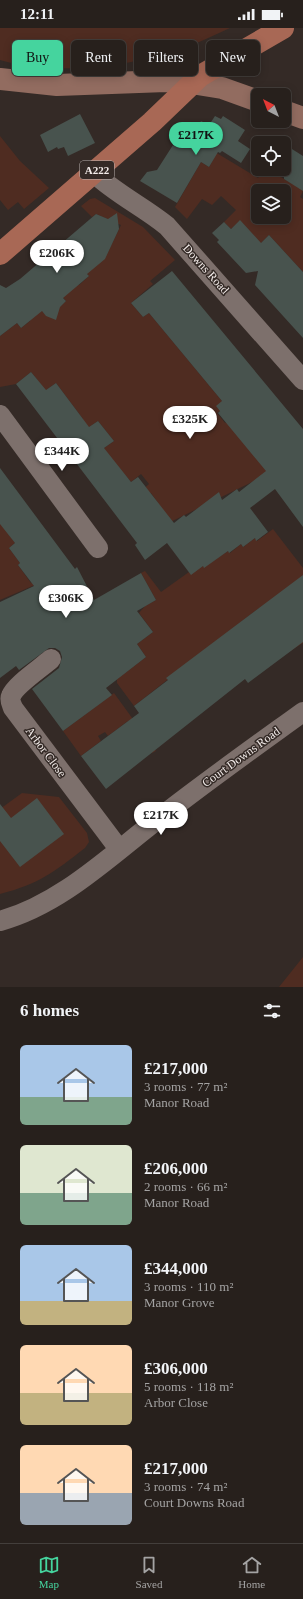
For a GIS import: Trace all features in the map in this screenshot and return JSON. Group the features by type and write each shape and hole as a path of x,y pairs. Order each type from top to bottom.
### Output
{"main road":[{"name":"A222","path":"0,254 157,118 191,83 212,68 283,28"},
{"path":"0,79 57,85 166,81 222,88 251,98"},
{"path":"291,113 303,118"}],"street":[{"name":"Downs Road","path":"94,173 105,183 143,207 167,226 303,380"},
{"path":"0,415 98,548"},
{"name":"Arbor Close","path":"51,660 15,690 10,701 13,708 119,849"},
{"name":"Court Downs Road","path":"0,921 31,910 76,883 119,849 303,712"}],"shaded area":[{"path":"0,28 230,28 198,42 198,40 134,40 134,62 126,63 126,40 71,40 71,68 63,68 63,40 12,40 12,63 0,60"},
{"path":"0,136 20,161 49,188 24,209 18,202 8,210 0,200"},
{"path":"205,146 251,174 251,176 258,178 260,176 279,176 291,183 303,179 303,191 300,197 303,199 303,272 269,235 254,250 240,221 231,229 224,222 236,210 221,196 212,205 202,199 187,219 175,207 201,162 209,167 214,158"},
{"path":"95,198 143,227 175,260 150,281 153,284 131,303 143,317 149,313 222,401 220,411 217,413 225,423 234,416 283,475 264,477 152,531 158,503 151,493 144,499 139,493 149,484 141,474 131,482 125,475 111,486 104,448 114,441 98,421 81,433 83,419 56,383 30,402 27,398 42,386 31,372 16,384 0,387 0,336 17,323 21,328 30,321 28,295 45,314 57,309 66,301 51,284 79,285 89,276 75,259 107,254 121,225 96,214 92,217 81,206 90,199"},
{"path":"0,521 15,543 9,548 20,563 18,565 31,583 41,576 58,575 0,600"},
{"path":"273,529 303,568 303,643 290,651 259,608 134,706 117,683 117,679 146,657 137,644 153,632 139,613 145,606 156,600 141,573 145,571 161,592 189,572 203,566 204,567 228,551 230,553 241,544 243,547 255,538 257,541"},
{"path":"114,693 156,751 152,753 128,721 108,736 105,732 98,736 101,741 81,756 63,731"},
{"path":"22,793 59,797 87,833 89,842 85,848 46,876 25,886 0,894 0,809"},
{"path":"303,957 303,987 279,987"}],"building":[{"path":"80,114 95,143 68,156 64,147 58,149 57,147 48,152 40,135"},
{"path":"215,116 221,119 223,116 245,130 238,141 250,149 241,163 222,151 220,153 218,152 209,167 201,162 177,203 140,181 147,172 157,170 173,145 176,147 185,133 191,137 201,121 209,125"},
{"path":"291,148 303,156 303,191 284,179 284,176 291,176"},
{"path":"117,213 119,229 105,259 87,274 89,276 63,298 66,301 60,307 56,320 46,316 42,311 21,328 17,323 0,336 0,285 6,288 20,279 96,214 108,219"},
{"path":"240,220 261,243 269,235 303,272 303,338 255,285 258,271 246,273 217,242 219,240 212,233 224,222 231,229"},
{"path":"172,271 303,429 303,527 275,489 250,508 268,532 256,541 255,538 243,547 241,544 229,553 228,551 204,568 203,566 191,575 167,543 145,560 135,545 137,543 16,384 31,372 46,390 56,383 89,427 98,421 114,441 104,448 131,482 138,477 174,523 184,515 186,517 219,492 222,500 237,489 239,492 266,471 218,413 220,411 216,406 222,401 149,313 143,317 131,303"},
{"path":"0,468 75,569 77,567 94,600 141,573 156,600 137,611 153,632 137,644 146,657 106,688 112,695 63,731 32,689 59,668 62,657 60,651 55,648 49,648 19,670 16,666 0,678 0,602 34,586 18,565 20,563 9,548 15,543 0,524"},
{"path":"303,575 303,642 248,683 245,679 106,789 81,756 139,713 134,706 168,680 166,678"},
{"path":"37,798 64,834 20,867 0,841 0,804 11,818"}]}
